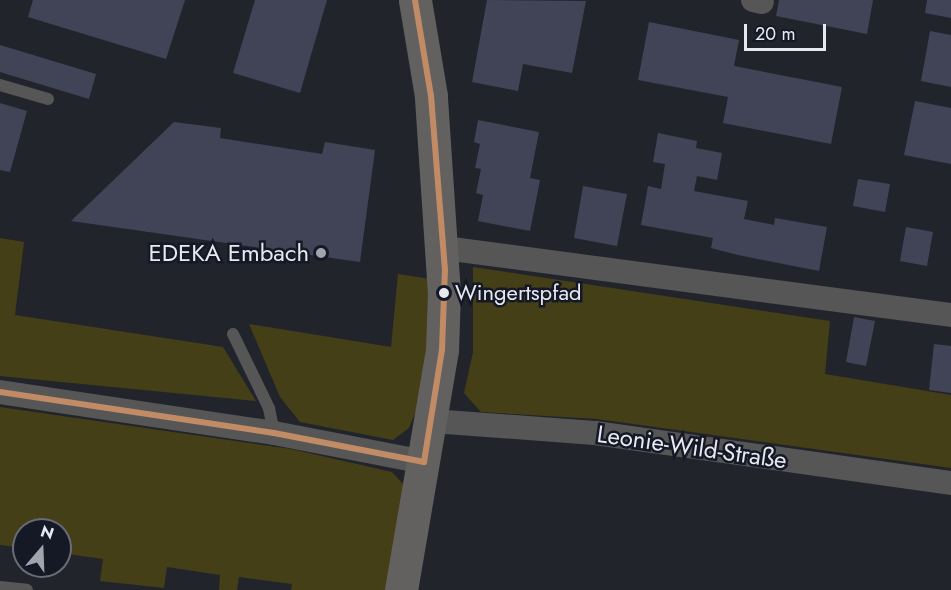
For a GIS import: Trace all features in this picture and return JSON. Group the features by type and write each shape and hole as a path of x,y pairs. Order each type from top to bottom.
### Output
{"street":[{"path":"401,590 432,421 442,350 444,248 430,96 415,0"},
{"path":"444,248 951,315"},
{"path":"0,392 274,433 423,462"},
{"name":"Leonie-Wild-Straße","path":"432,421 595,433 951,483"}],"lane":[{"path":"0,85 48,99"},
{"path":"233,334 270,408 274,433"},
{"path":"0,586 27,590"}],"shaded area":[{"path":"0,238 24,242 15,315 223,347 256,401 0,376"},
{"path":"473,267 830,321 825,374 951,395 951,468 597,419 481,412 464,393 473,352"},
{"path":"398,274 430,279 428,351 422,396 409,428 393,440 300,422 280,397 249,324 391,347"},
{"path":"0,407 291,449 392,472 404,485 388,590 291,590 292,584 239,577 237,590 219,590 220,575 167,567 164,588 100,581 103,559 72,555 72,518 12,518 12,546 0,545"}],"building":[{"path":"33,0 185,0 166,59 28,17"},
{"path":"255,0 327,0 300,93 233,73"},
{"path":"487,0 586,1 572,73 523,64 518,91 472,82"},
{"path":"779,0 873,0 867,34 776,16"},
{"path":"927,0 951,0 951,18 925,13"},
{"path":"649,22 739,40 734,66 842,87 831,144 723,123 728,97 638,80"},
{"path":"930,31 951,35 951,87 921,81"},
{"path":"0,45 96,74 89,99 0,72"},
{"path":"915,101 951,108 951,164 904,155"},
{"path":"0,103 27,111 10,172 0,170"},
{"path":"478,120 539,132 530,178 540,180 530,231 478,221 483,195 476,193 481,169 475,168 480,144 474,142"},
{"path":"174,122 221,128 220,138 322,154 325,142 375,150 360,262 71,221"},
{"path":"658,133 697,141 696,148 722,153 717,180 697,176 694,191 748,201 744,219 774,225 775,218 827,227 819,271 711,248 713,238 641,225 648,186 661,189 665,164 653,162"},
{"path":"858,179 890,184 885,212 853,206"},
{"path":"583,186 627,194 617,246 574,238"},
{"path":"906,227 933,232 927,266 900,261"},
{"path":"854,317 875,321 866,366 846,362"},
{"path":"934,344 951,346 951,393 929,390"}],"transit line":[{"path":"0,392 274,433 424,462 442,350 445,270 431,96 415,0"}],"place":[{"name":"EDEKA Embach","path":"321,253"},
{"name":"Wingertspfad","path":"444,293"}]}
